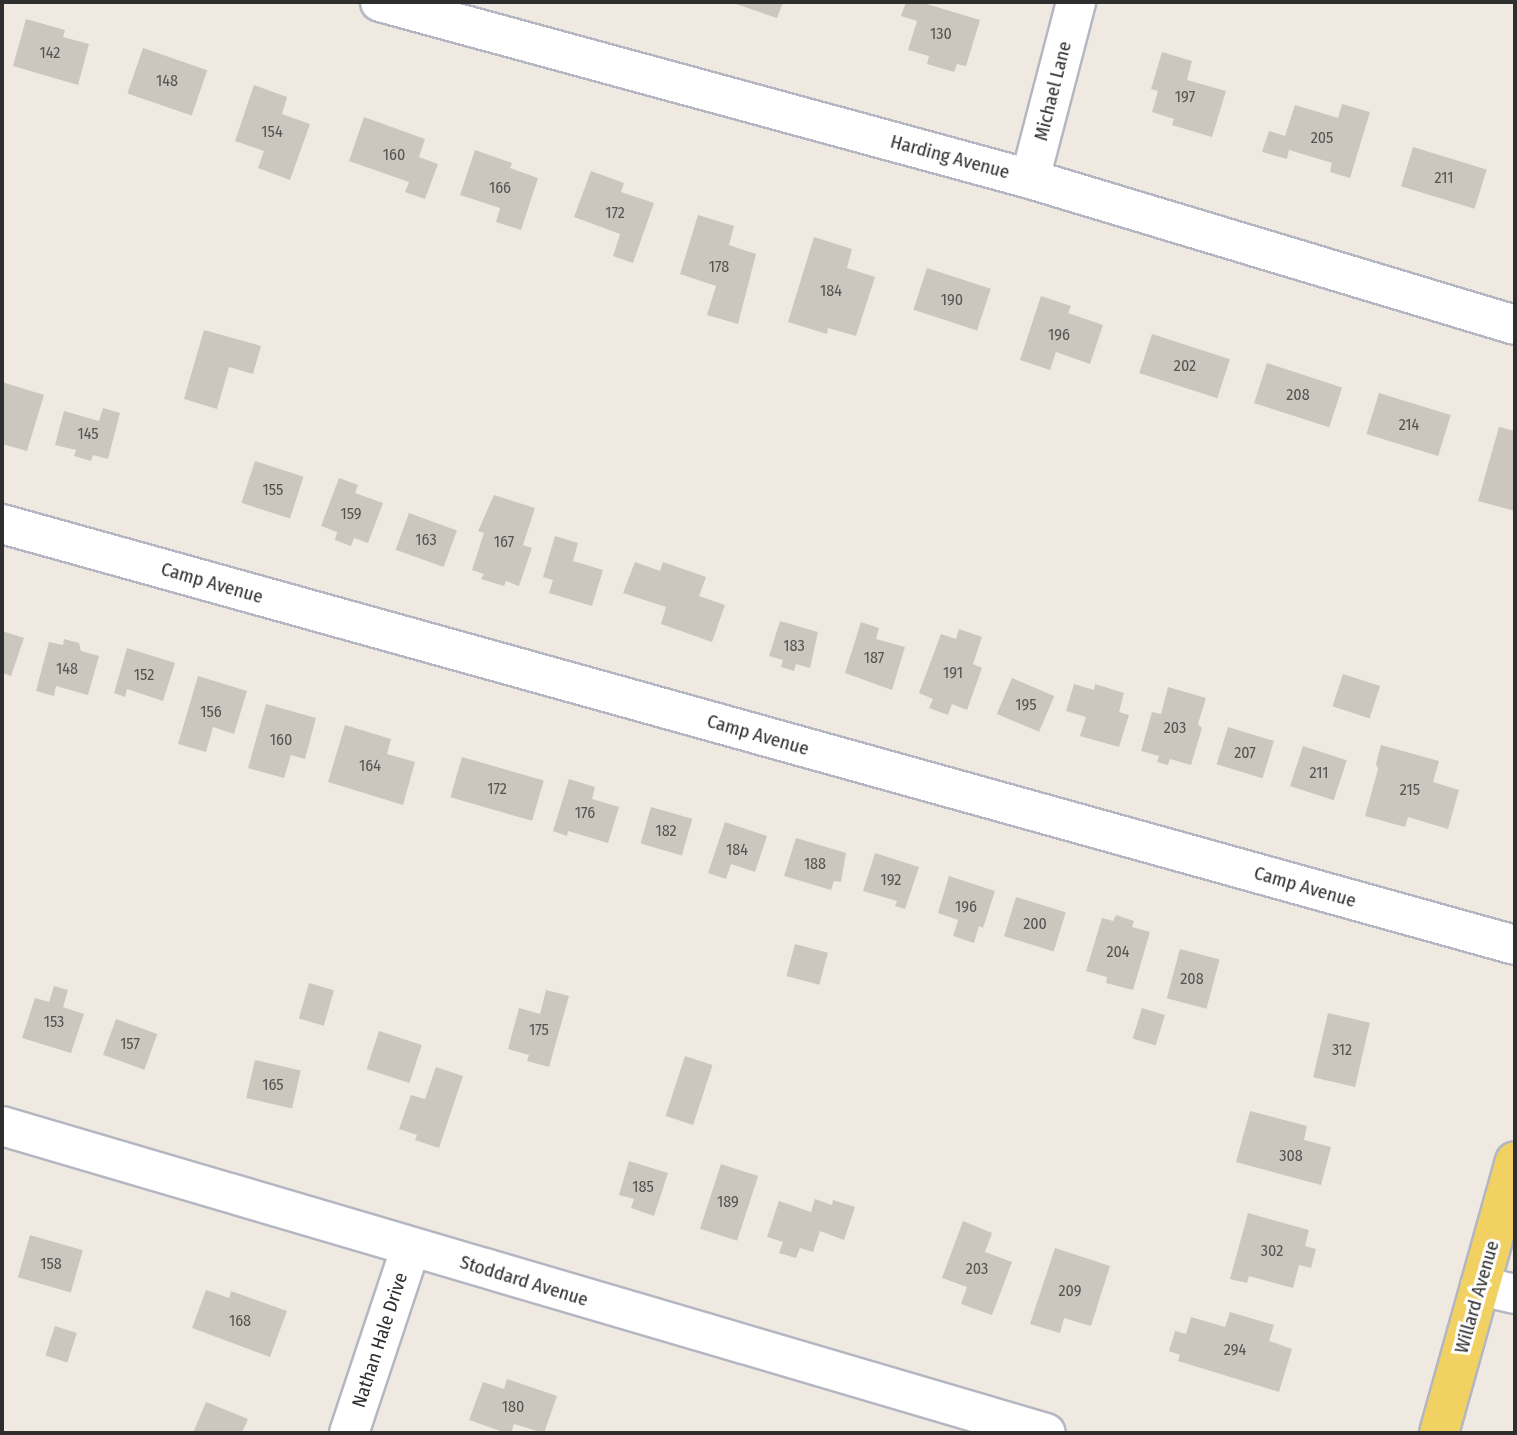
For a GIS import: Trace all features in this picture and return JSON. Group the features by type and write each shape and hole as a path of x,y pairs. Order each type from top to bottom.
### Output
{"main road":[{"name":"Willard Avenue","path":"1439,1433 1498,1290 1515,1161"}],"street":[{"name":"Harding Avenue","path":"380,2 1030,179 1515,325"},
{"name":"Michael Lane","path":"1030,179 1076,2"},
{"name":"Camp Avenue","path":"2,524 1515,946"},
{"name":"Stoddard Avenue","path":"2,1126 1046,1433"},
{"name":"Nathan Hale Drive","path":"349,1433 411,1247"}],"building":[{"path":"730,2 783,2 777,18"},
{"path":"906,2 920,2 980,20 966,66 957,64 954,72 927,64 929,56 908,50 917,21 901,16"},
{"path":"26,19 65,30 63,37 89,44 78,85 13,66"},
{"path":"143,48 207,70 192,116 127,93"},
{"path":"1162,52 1192,61 1187,80 1226,91 1212,137 1172,125 1174,119 1152,112 1158,91 1151,89"},
{"path":"254,85 287,97 282,114 310,124 290,180 258,168 264,151 235,141"},
{"path":"1342,104 1370,112 1350,178 1330,172 1332,163 1289,150 1287,159 1262,152 1269,131 1285,136 1295,105 1338,118"},
{"path":"364,117 425,139 419,157 438,164 425,199 405,192 409,182 349,161"},
{"path":"1413,147 1487,170 1475,209 1401,186"},
{"path":"475,150 512,163 510,168 538,178 521,230 496,222 500,208 460,195"},
{"path":"591,171 624,183 621,192 654,203 633,263 613,256 620,234 574,217"},
{"path":"698,215 734,226 729,245 756,254 738,324 707,315 716,286 680,274"},
{"path":"814,237 852,249 847,268 875,277 856,336 828,328 827,334 788,322"},
{"path":"927,268 991,289 977,331 913,310"},
{"path":"1041,296 1071,306 1068,313 1103,325 1090,364 1056,352 1050,370 1020,360"},
{"path":"204,330 261,346 253,374 229,367 217,409 184,399"},
{"path":"1152,334 1230,359 1217,398 1139,373"},
{"path":"1267,363 1342,387 1329,427 1254,403"},
{"path":"2,382 44,395 27,451 2,444"},
{"path":"1379,393 1451,415 1438,456 1366,434"},
{"path":"103,408 120,413 108,459 93,455 91,461 74,456 76,450 55,445 64,411 99,421"},
{"path":"1499,427 1515,431 1515,511 1478,501"},
{"path":"255,461 304,477 290,519 241,503"},
{"path":"339,478 358,485 355,493 383,503 368,543 354,538 351,546 335,540 337,532 321,526"},
{"path":"494,495 535,508 523,545 532,548 519,586 506,581 504,586 481,579 484,574 472,570 484,533 478,531"},
{"path":"409,513 457,530 444,567 396,550"},
{"path":"555,536 578,543 573,561 603,570 592,606 549,593 553,580 543,577"},
{"path":"635,562 660,571 663,562 706,577 699,596 725,605 712,642 661,624 666,607 623,593"},
{"path":"780,621 818,632 810,668 796,664 794,671 781,667 783,660 769,656"},
{"path":"861,622 879,628 876,639 905,647 892,690 845,673"},
{"path":"959,629 982,637 973,664 982,668 967,710 952,704 948,715 929,708 933,699 919,693 941,634 956,639"},
{"path":"2,631 24,638 11,676 2,673"},
{"path":"64,639 79,643 81,651 99,656 88,695 56,686 54,696 36,691 49,642 63,645"},
{"path":"127,648 175,663 163,701 127,689 125,697 114,693"},
{"path":"1343,674 1380,686 1370,718 1332,706"},
{"path":"198,676 247,691 234,734 213,727 206,752 178,744"},
{"path":"1012,678 1054,696 1039,732 997,714"},
{"path":"1074,684 1094,690 1095,684 1124,693 1119,712 1129,715 1119,747 1080,736 1086,717 1066,711"},
{"path":"1168,687 1206,698 1198,724 1202,728 1191,765 1170,759 1168,765 1157,762 1159,756 1141,751 1152,712 1161,714"},
{"path":"266,704 316,718 305,759 291,755 284,778 248,768"},
{"path":"345,725 391,739 387,754 415,762 403,805 328,782"},
{"path":"1228,727 1274,741 1263,778 1217,764"},
{"path":"1381,745 1439,761 1433,782 1459,790 1448,829 1408,817 1405,827 1365,816 1378,769 1376,764"},
{"path":"1303,746 1347,760 1334,800 1290,786"},
{"path":"462,757 544,780 532,821 450,797"},
{"path":"569,779 595,787 592,799 619,807 608,843 568,831 567,836 553,831"},
{"path":"651,807 692,819 682,855 641,844"},
{"path":"725,822 767,836 755,872 731,864 726,879 708,873"},
{"path":"796,838 846,853 841,882 834,881 831,890 784,876"},
{"path":"875,853 919,867 905,909 895,906 897,901 863,891"},
{"path":"949,876 995,891 983,928 979,926 974,943 953,936 958,920 938,913"},
{"path":"1016,897 1066,912 1054,951 1004,936"},
{"path":"1116,915 1134,921 1132,927 1150,932 1133,990 1106,983 1107,977 1086,971 1102,918 1113,921"},
{"path":"795,944 828,953 819,985 786,976"},
{"path":"1180,949 1220,960 1206,1009 1167,998"},
{"path":"309,983 334,990 324,1026 299,1019"},
{"path":"54,986 68,990 63,1007 84,1014 71,1053 22,1038 35,998 49,1002"},
{"path":"546,990 569,996 549,1067 527,1061 529,1055 508,1049 519,1008 540,1014"},
{"path":"1142,1008 1165,1015 1156,1046 1133,1039"},
{"path":"1328,1013 1370,1023 1355,1087 1313,1077"},
{"path":"116,1019 157,1034 144,1070 103,1055"},
{"path":"379,1031 422,1045 409,1083 367,1069"},
{"path":"685,1056 713,1065 693,1125 666,1116"},
{"path":"255,1060 301,1071 292,1109 246,1098"},
{"path":"436,1067 463,1076 439,1148 415,1140 417,1135 399,1129 411,1095 425,1099"},
{"path":"1250,1111 1307,1126 1304,1140 1331,1147 1321,1185 1236,1162"},
{"path":"629,1161 668,1173 654,1216 631,1208 634,1199 619,1195"},
{"path":"721,1164 758,1176 737,1241 700,1229"},
{"path":"815,1199 832,1205 833,1200 855,1207 844,1240 820,1231 813,1252 800,1248 796,1258 779,1253 783,1242 767,1237 779,1201 811,1212"},
{"path":"1248,1213 1309,1230 1305,1246 1316,1249 1311,1268 1299,1265 1293,1288 1249,1276 1247,1283 1230,1279"},
{"path":"963,1221 992,1233 985,1252 1012,1262 992,1315 961,1304 967,1287 942,1278"},
{"path":"30,1235 83,1250 71,1292 18,1277"},
{"path":"1055,1248 1110,1266 1091,1326 1064,1318 1060,1333 1030,1324"},
{"path":"206,1290 229,1298 231,1291 287,1311 270,1357 192,1328"},
{"path":"1230,1312 1274,1325 1269,1341 1292,1349 1279,1392 1178,1361 1180,1355 1169,1351 1175,1331 1186,1334 1191,1317 1225,1327"},
{"path":"55,1326 77,1333 67,1363 45,1355"},
{"path":"507,1379 557,1396 544,1433 514,1424 511,1433 506,1433 469,1420 483,1382 504,1389"},
{"path":"206,1402 248,1419 242,1433 193,1433"}]}
